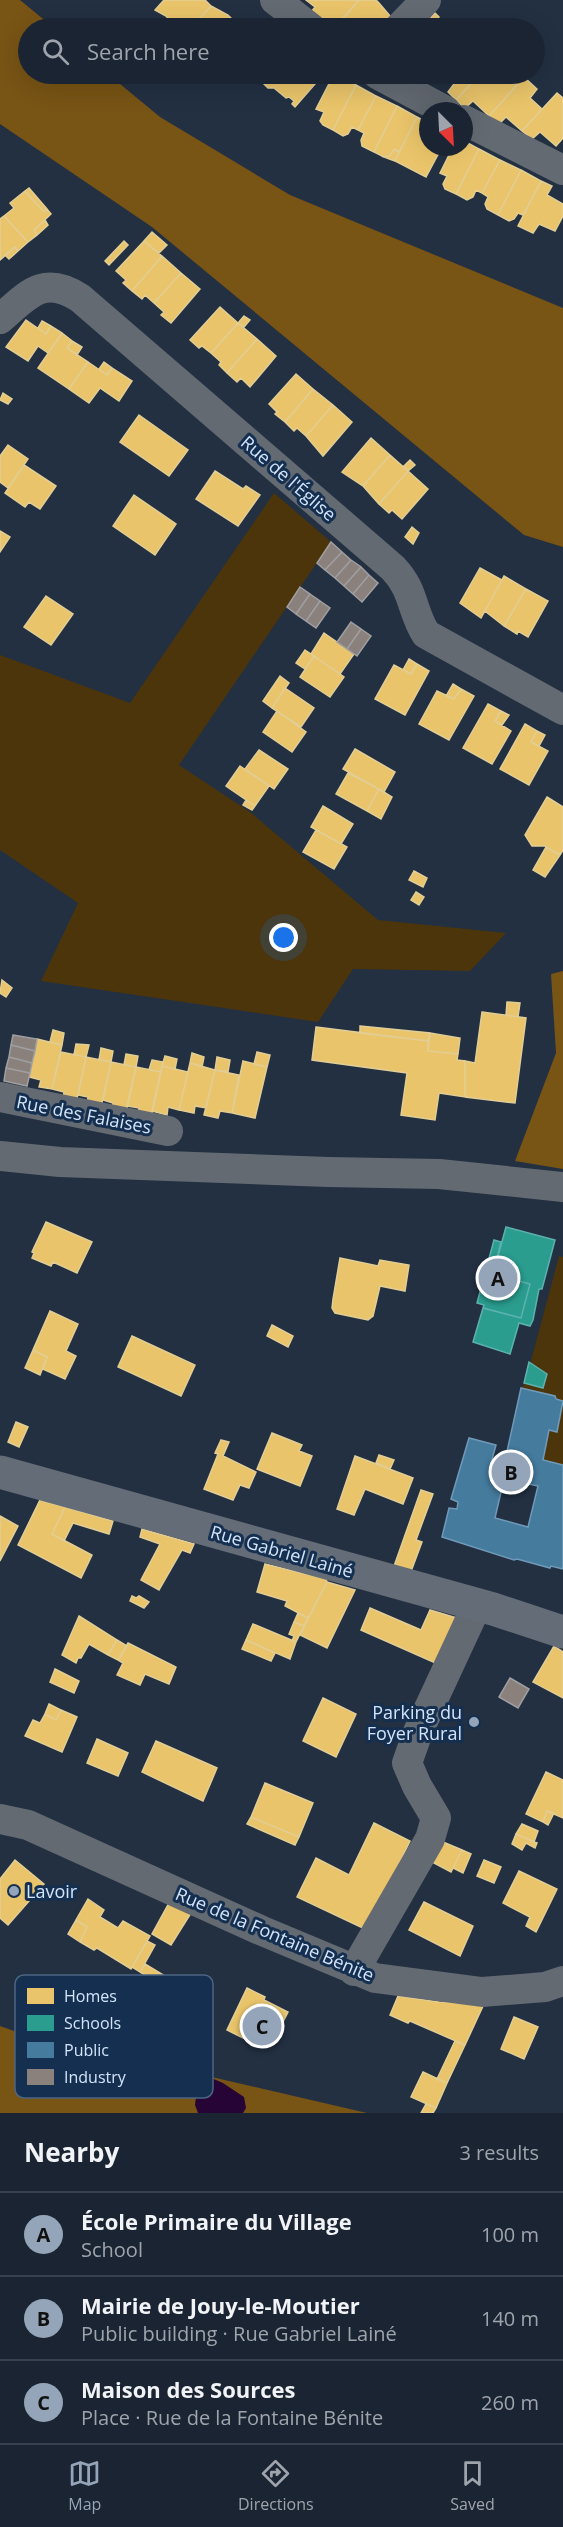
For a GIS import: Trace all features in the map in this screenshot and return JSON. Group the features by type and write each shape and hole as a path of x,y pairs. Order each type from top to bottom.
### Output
{"street":[{"path":"275,0 298,18"},
{"path":"409,18 426,0"},
{"path":"396,84 429,102"},
{"path":"473,125 563,170"},
{"name":"Rue de l'Église","path":"0,319 39,289 59,287 80,298 393,568 408,587 421,626 426,634 563,710"},
{"name":"Rue des Falaises","path":"0,1097 168,1131"},
{"path":"0,1156 60,1162 439,1174 563,1187"},
{"name":"Rue Gabriel Lainé","path":"0,1472 477,1605 563,1632"},
{"path":"354,1971 430,1839 436,1818 417,1786 407,1763 418,1732 477,1605"},
{"name":"Rue de la Fontaine Bénite","path":"0,1820 28,1825 354,1971 375,1978 482,1992 545,1987 563,1981"}],"shaded area":[{"path":"0,0 20,0 42,18 18,18 18,84 120,84 160,117 290,195 563,308 563,547 524,535 152,227 0,124"},
{"path":"274,493 331,542 179,765 250,812 378,920 506,933 470,971 353,969 318,1022 41,981 78,903 0,850 0,655 130,703"},
{"path":"563,971 563,1169 515,1161 556,1053 551,974"},
{"path":"559,1256 563,1257 563,1401 556,1399 555,1396 521,1388 525,1383"},
{"path":"563,1404 563,1465 543,1460 549,1430 557,1431"},
{"path":"0,2026 15,2031 15,2098 213,2098 213,2077 367,2113 0,2113"},
{"path":"213,2079 244,2097 246,2108 243,2113 198,2113 195,2105 196,2098 213,2098"}],"building: Homes":[{"path":"164,0 205,0 211,6 200,18 168,18 155,10"},
{"path":"306,0 359,0 343,18 320,18 312,11 315,7"},
{"path":"359,0 376,0 391,17 390,18 344,18"},
{"path":"211,6 231,18 200,18"},
{"path":"435,13 439,17 438,18 431,18"},
{"path":"264,84 315,84 295,107 292,104 294,101 289,97 286,98 274,88 268,88"},
{"path":"329,84 356,85 333,130 323,125 320,121 324,112 316,109"},
{"path":"454,84 471,84 456,100 448,92"},
{"path":"471,84 518,84 489,116 473,101 458,102 456,100"},
{"path":"518,84 532,84 537,89 530,98 542,109 522,131 506,117 499,124 489,116"},
{"path":"356,85 376,96 358,130 352,127 348,134 343,136 333,130"},
{"path":"557,93 563,98 563,138 556,146 540,132 532,139 522,131"},
{"path":"376,96 397,106 374,152 362,146 361,140 364,133 358,130"},
{"path":"397,106 417,117 399,152 394,149 390,156 384,157 374,152"},
{"path":"417,117 419,118 419,156 437,156 426,177 395,161"},
{"path":"473,146 479,149 456,194 445,189 443,184 447,176 440,173 448,156 473,156"},
{"path":"394,149 399,152 395,161 384,157 390,156"},
{"path":"479,149 500,160 482,193 476,190 473,197 467,200 456,194"},
{"path":"500,160 521,170 498,215 487,209 485,204 488,197 482,193"},
{"path":"521,170 541,181 523,215 518,213 514,219 509,221 498,215"},
{"path":"541,181 552,186 547,195 563,204 563,216 555,231 539,224 533,233 518,226"},
{"path":"29,188 47,209 44,212 25,191"},
{"path":"25,191 44,212 47,209 51,214 34,230 37,235 28,242 4,216 14,208 10,203"},
{"path":"4,216 28,242 18,251 15,247 0,260 0,219"},
{"path":"45,220 48,225 37,235 34,230"},
{"path":"152,232 167,245 159,253 144,241"},
{"path":"124,241 128,245 109,265 105,261"},
{"path":"144,241 162,256 132,291 123,283 126,280 116,271"},
{"path":"15,247 18,251 9,259 5,255"},
{"path":"162,256 181,273 154,303 145,295 142,299 132,291"},
{"path":"181,273 200,289 171,323 161,315 164,312 154,303"},
{"path":"220,307 238,323 211,353 202,346 199,348 190,340"},
{"path":"244,316 250,320 244,327 238,323"},
{"path":"26,320 46,334 51,326 62,333 48,353 38,346 28,361 6,347"},
{"path":"42,321 51,326 46,334 38,328"},
{"path":"238,323 257,339 227,373 219,365 221,362 211,353"},
{"path":"62,333 72,341 67,348 88,362 69,389 38,368"},
{"path":"257,339 276,356 250,387 241,378 237,382 227,373"},
{"path":"72,341 82,347 77,355 67,348"},
{"path":"88,362 107,375 112,368 132,381 119,401 100,388 89,403 69,389"},
{"path":"104,362 112,368 107,375 99,369"},
{"path":"296,374 313,389 285,422 275,414 277,412 269,404"},
{"path":"313,389 333,405 306,436 297,428 294,431 285,422"},
{"path":"3,393 12,399 8,404 0,400"},
{"path":"333,405 352,422 323,456 306,436"},
{"path":"139,415 188,450 169,476 120,442"},
{"path":"371,438 390,455 363,486 342,472"},
{"path":"8,445 28,459 8,488 0,482 0,456"},
{"path":"390,455 408,471 379,504 363,486"},
{"path":"410,460 415,465 408,471 403,467"},
{"path":"24,465 56,486 40,509 29,502 25,507 5,493"},
{"path":"215,471 243,489 246,486 260,495 238,526 196,499"},
{"path":"408,471 428,489 402,519 392,510 389,513 379,504"},
{"path":"134,495 176,524 155,555 113,526"},
{"path":"412,527 419,533 413,544 405,537"},
{"path":"0,531 10,537 0,552"},
{"path":"480,568 502,580 481,618 460,603"},
{"path":"504,576 526,589 504,626 485,611"},
{"path":"526,589 548,601 528,637 518,631 517,634 504,626"},
{"path":"46,596 73,614 51,645 24,627"},
{"path":"324,633 354,654 340,674 311,654"},
{"path":"305,650 314,656 305,669 296,663"},
{"path":"314,656 344,677 330,697 300,677"},
{"path":"409,659 417,664 411,674 403,670"},
{"path":"417,664 429,671 405,715 375,699 394,665 411,674"},
{"path":"280,676 289,683 272,708 263,701"},
{"path":"453,684 461,689 454,699 446,696"},
{"path":"285,688 314,708 301,727 272,708"},
{"path":"461,689 474,696 449,740 419,724 437,691 454,699"},
{"path":"488,704 501,711 495,721 511,731 492,764 463,748"},
{"path":"277,711 306,732 292,752 263,732"},
{"path":"501,711 509,715 502,725 495,721"},
{"path":"525,724 537,731 531,742 548,751 529,785 500,769"},
{"path":"537,731 545,735 539,746 531,742"},
{"path":"355,749 395,772 384,792 343,769"},
{"path":"259,750 288,769 274,789 245,769"},
{"path":"240,766 269,786 255,806 226,786"},
{"path":"348,773 379,789 367,811 336,794"},
{"path":"379,789 392,797 381,819 367,811"},
{"path":"547,797 563,807 563,850 560,855 545,846 532,846 525,835"},
{"path":"246,800 255,806 252,810 243,805"},
{"path":"323,806 353,824 341,844 311,827"},
{"path":"316,830 347,847 334,869 303,852"},
{"path":"546,847 560,855 545,877 533,870"},
{"path":"414,871 427,878 423,887 409,880"},
{"path":"416,892 424,897 419,905 411,900"},
{"path":"2,980 12,988 6,997 0,993"},
{"path":"507,1002 520,1003 518,1017 506,1015"},
{"path":"482,1012 526,1018 515,1103 465,1097 465,1061 475,1063"},
{"path":"360,1026 430,1033 428,1041 360,1033"},
{"path":"316,1027 428,1041 428,1051 458,1054 457,1060 465,1061 465,1097 439,1093 435,1120 401,1115 407,1073 312,1060"},
{"path":"53,1030 64,1033 62,1045 50,1042"},
{"path":"430,1033 460,1038 458,1054 428,1051"},
{"path":"37,1039 62,1045 52,1089 39,1087 41,1080 29,1077"},
{"path":"76,1044 89,1045 86,1057 74,1055"},
{"path":"101,1048 113,1051 111,1062 99,1060"},
{"path":"61,1052 86,1057 76,1103 63,1099 64,1092 52,1089"},
{"path":"257,1052 270,1055 267,1067 254,1064"},
{"path":"192,1053 204,1057 202,1067 190,1063"},
{"path":"126,1054 138,1056 136,1067 124,1065"},
{"path":"165,1056 177,1059 175,1069 162,1066"},
{"path":"86,1057 111,1062 101,1107 87,1105 88,1097 78,1095"},
{"path":"217,1057 230,1060 228,1072 215,1070"},
{"path":"152,1060 163,1062 161,1072 149,1070"},
{"path":"243,1061 267,1067 255,1118 232,1113"},
{"path":"111,1062 136,1067 126,1113 112,1110 113,1103 103,1100"},
{"path":"190,1063 215,1070 206,1108 195,1106 194,1113 179,1110"},
{"path":"162,1066 188,1072 179,1110 168,1107 167,1115 152,1111"},
{"path":"136,1067 161,1072 151,1118 138,1116 139,1108 127,1106"},
{"path":"215,1070 239,1075 232,1113 220,1111 218,1118 204,1115"},
{"path":"46,1222 92,1242 77,1273 53,1262 51,1266 32,1258 34,1253 32,1252"},
{"path":"340,1258 378,1266 380,1260 409,1265 405,1291 380,1286 373,1316 368,1320 335,1313 332,1308"},
{"path":"50,1311 78,1324 66,1351 76,1356 65,1379 43,1369 47,1357 33,1350"},
{"path":"272,1325 293,1336 288,1347 267,1336"},
{"path":"132,1336 195,1365 181,1396 118,1367"},
{"path":"33,1350 47,1357 40,1375 25,1368"},
{"path":"16,1422 28,1427 19,1447 8,1442"},
{"path":"272,1433 302,1445 299,1451 312,1456 300,1486 257,1469"},
{"path":"221,1440 229,1442 223,1456 256,1472 249,1488 240,1485 233,1500 204,1489"},
{"path":"379,1455 394,1460 390,1469 376,1463"},
{"path":"355,1456 413,1478 403,1504 365,1489 354,1515 337,1509"},
{"path":"421,1490 433,1494 416,1540 422,1542 410,1574 393,1569"},
{"path":"40,1500 65,1507 52,1534 92,1555 81,1578 18,1545"},
{"path":"65,1507 113,1521 109,1534 73,1523 64,1541 52,1534"},
{"path":"0,1516 18,1526 0,1561"},
{"path":"142,1529 194,1544 190,1553 182,1550 159,1590 141,1580 160,1544 140,1537"},
{"path":"265,1564 326,1579 327,1582 308,1618 285,1606 287,1601 257,1592"},
{"path":"327,1582 355,1590 327,1648 300,1635"},
{"path":"132,1596 136,1598 139,1596 149,1602 144,1608 130,1601"},
{"path":"370,1608 421,1630 430,1610 460,1619 440,1665 361,1630"},
{"path":"298,1613 308,1618 304,1626 294,1622"},
{"path":"79,1616 117,1640 108,1655 89,1644 76,1663 62,1655"},
{"path":"294,1622 304,1626 296,1642 292,1641 294,1636 289,1634"},
{"path":"253,1624 296,1642 290,1659 246,1640"},
{"path":"117,1640 127,1646 118,1660 108,1655"},
{"path":"246,1640 275,1653 271,1661 242,1649"},
{"path":"128,1643 176,1667 169,1684 145,1674 140,1685 117,1675 123,1663 118,1660"},
{"path":"554,1646 563,1652 563,1698 533,1682"},
{"path":"55,1669 79,1681 74,1693 50,1682"},
{"path":"323,1698 356,1714 336,1757 303,1741"},
{"path":"49,1704 61,1710 56,1720 45,1714"},
{"path":"61,1710 77,1717 62,1752 25,1736 33,1720 40,1723 45,1714 56,1720"},
{"path":"97,1739 128,1753 118,1776 87,1763"},
{"path":"156,1741 217,1768 203,1801 142,1772"},
{"path":"546,1772 563,1780 563,1818 547,1811 543,1822 526,1814"},
{"path":"265,1783 313,1803 299,1837 251,1817"},
{"path":"547,1811 554,1813 548,1825 543,1822"},
{"path":"251,1817 299,1837 295,1845 247,1824"},
{"path":"374,1823 410,1841 367,1930 297,1897 316,1858 349,1875"},
{"path":"522,1824 538,1831 534,1842 516,1834"},
{"path":"516,1834 537,1843 535,1848 526,1843 522,1850 512,1844"},
{"path":"443,1842 462,1850 451,1872 432,1862"},
{"path":"462,1850 471,1854 463,1873 453,1868"},
{"path":"15,1860 44,1884 8,1925 0,1918 0,1879"},
{"path":"484,1860 501,1867 494,1883 477,1876"},
{"path":"519,1871 557,1889 536,1932 526,1926 530,1917 503,1903"},
{"path":"88,1899 104,1910 100,1917 118,1928 123,1921 150,1936 131,1969 97,1948 94,1950 80,1942 87,1927 76,1920"},
{"path":"424,1902 473,1926 460,1956 409,1930"},
{"path":"169,1903 191,1913 171,1945 152,1934"},
{"path":"76,1920 87,1927 80,1942 68,1934"},
{"path":"147,1941 155,1945 140,1972 132,1967"},
{"path":"145,1964 163,1975 145,1975 140,1972"},
{"path":"247,1988 288,2012 271,2045 246,2036 245,2039 227,2030"},
{"path":"398,1996 439,2002 484,2004 465,2045 410,2021 408,2023 390,2015"},
{"path":"514,2017 538,2027 524,2059 501,2049"},
{"path":"455,2041 465,2045 447,2083 437,2079"},
{"path":"423,2072 447,2083 436,2108 411,2097"},
{"path":"426,2104 436,2108 433,2113 421,2113"}],"building: Schools":[{"path":"506,1227 555,1240 542,1289 539,1289 533,1320 530,1326 519,1323 510,1354 473,1342 483,1308 521,1318 530,1284 493,1274"},
{"path":"494,1240 501,1242 493,1274 530,1284 521,1318 483,1308 484,1305 477,1303"},
{"path":"529,1362 547,1374 543,1388 524,1383"}],"building: Public":[{"path":"521,1388 555,1396 556,1399 563,1401 557,1432 549,1430 543,1460 563,1465 563,1569 514,1560 442,1537 449,1508 457,1509 458,1502 451,1499 469,1438 496,1445 491,1463 504,1465","holes":["504,1479 538,1486 528,1527 495,1518"]}],"building: Industry":[{"path":"331,542 342,552 325,570 317,563"},
{"path":"342,552 351,560 335,578 325,570"},
{"path":"351,560 361,567 344,586 335,578"},
{"path":"361,567 369,575 353,594 344,586"},
{"path":"369,575 378,583 362,602 353,594"},
{"path":"300,587 310,594 296,614 287,607"},
{"path":"310,594 320,601 306,621 296,614"},
{"path":"320,601 330,608 316,628 306,621"},
{"path":"351,622 361,629 347,649 337,642"},
{"path":"361,629 371,636 357,656 347,649"},
{"path":"13,1035 37,1039 35,1051 11,1045"},
{"path":"11,1045 35,1051 32,1063 9,1057"},
{"path":"9,1057 32,1063 30,1073 6,1068"},
{"path":"6,1068 30,1073 27,1086 4,1081"},
{"path":"510,1678 529,1689 518,1708 499,1697"}],"place":[{"name":"École Primaire du Village","path":"498,1278"},
{"name":"Mairie de Jouy-le-Moutier","path":"511,1472"},
{"name":"Parking du Foyer Rural","path":"474,1722"},
{"name":"Lavoir","path":"14,1891"},
{"name":"Maison des Sources","path":"262,2026"}]}
